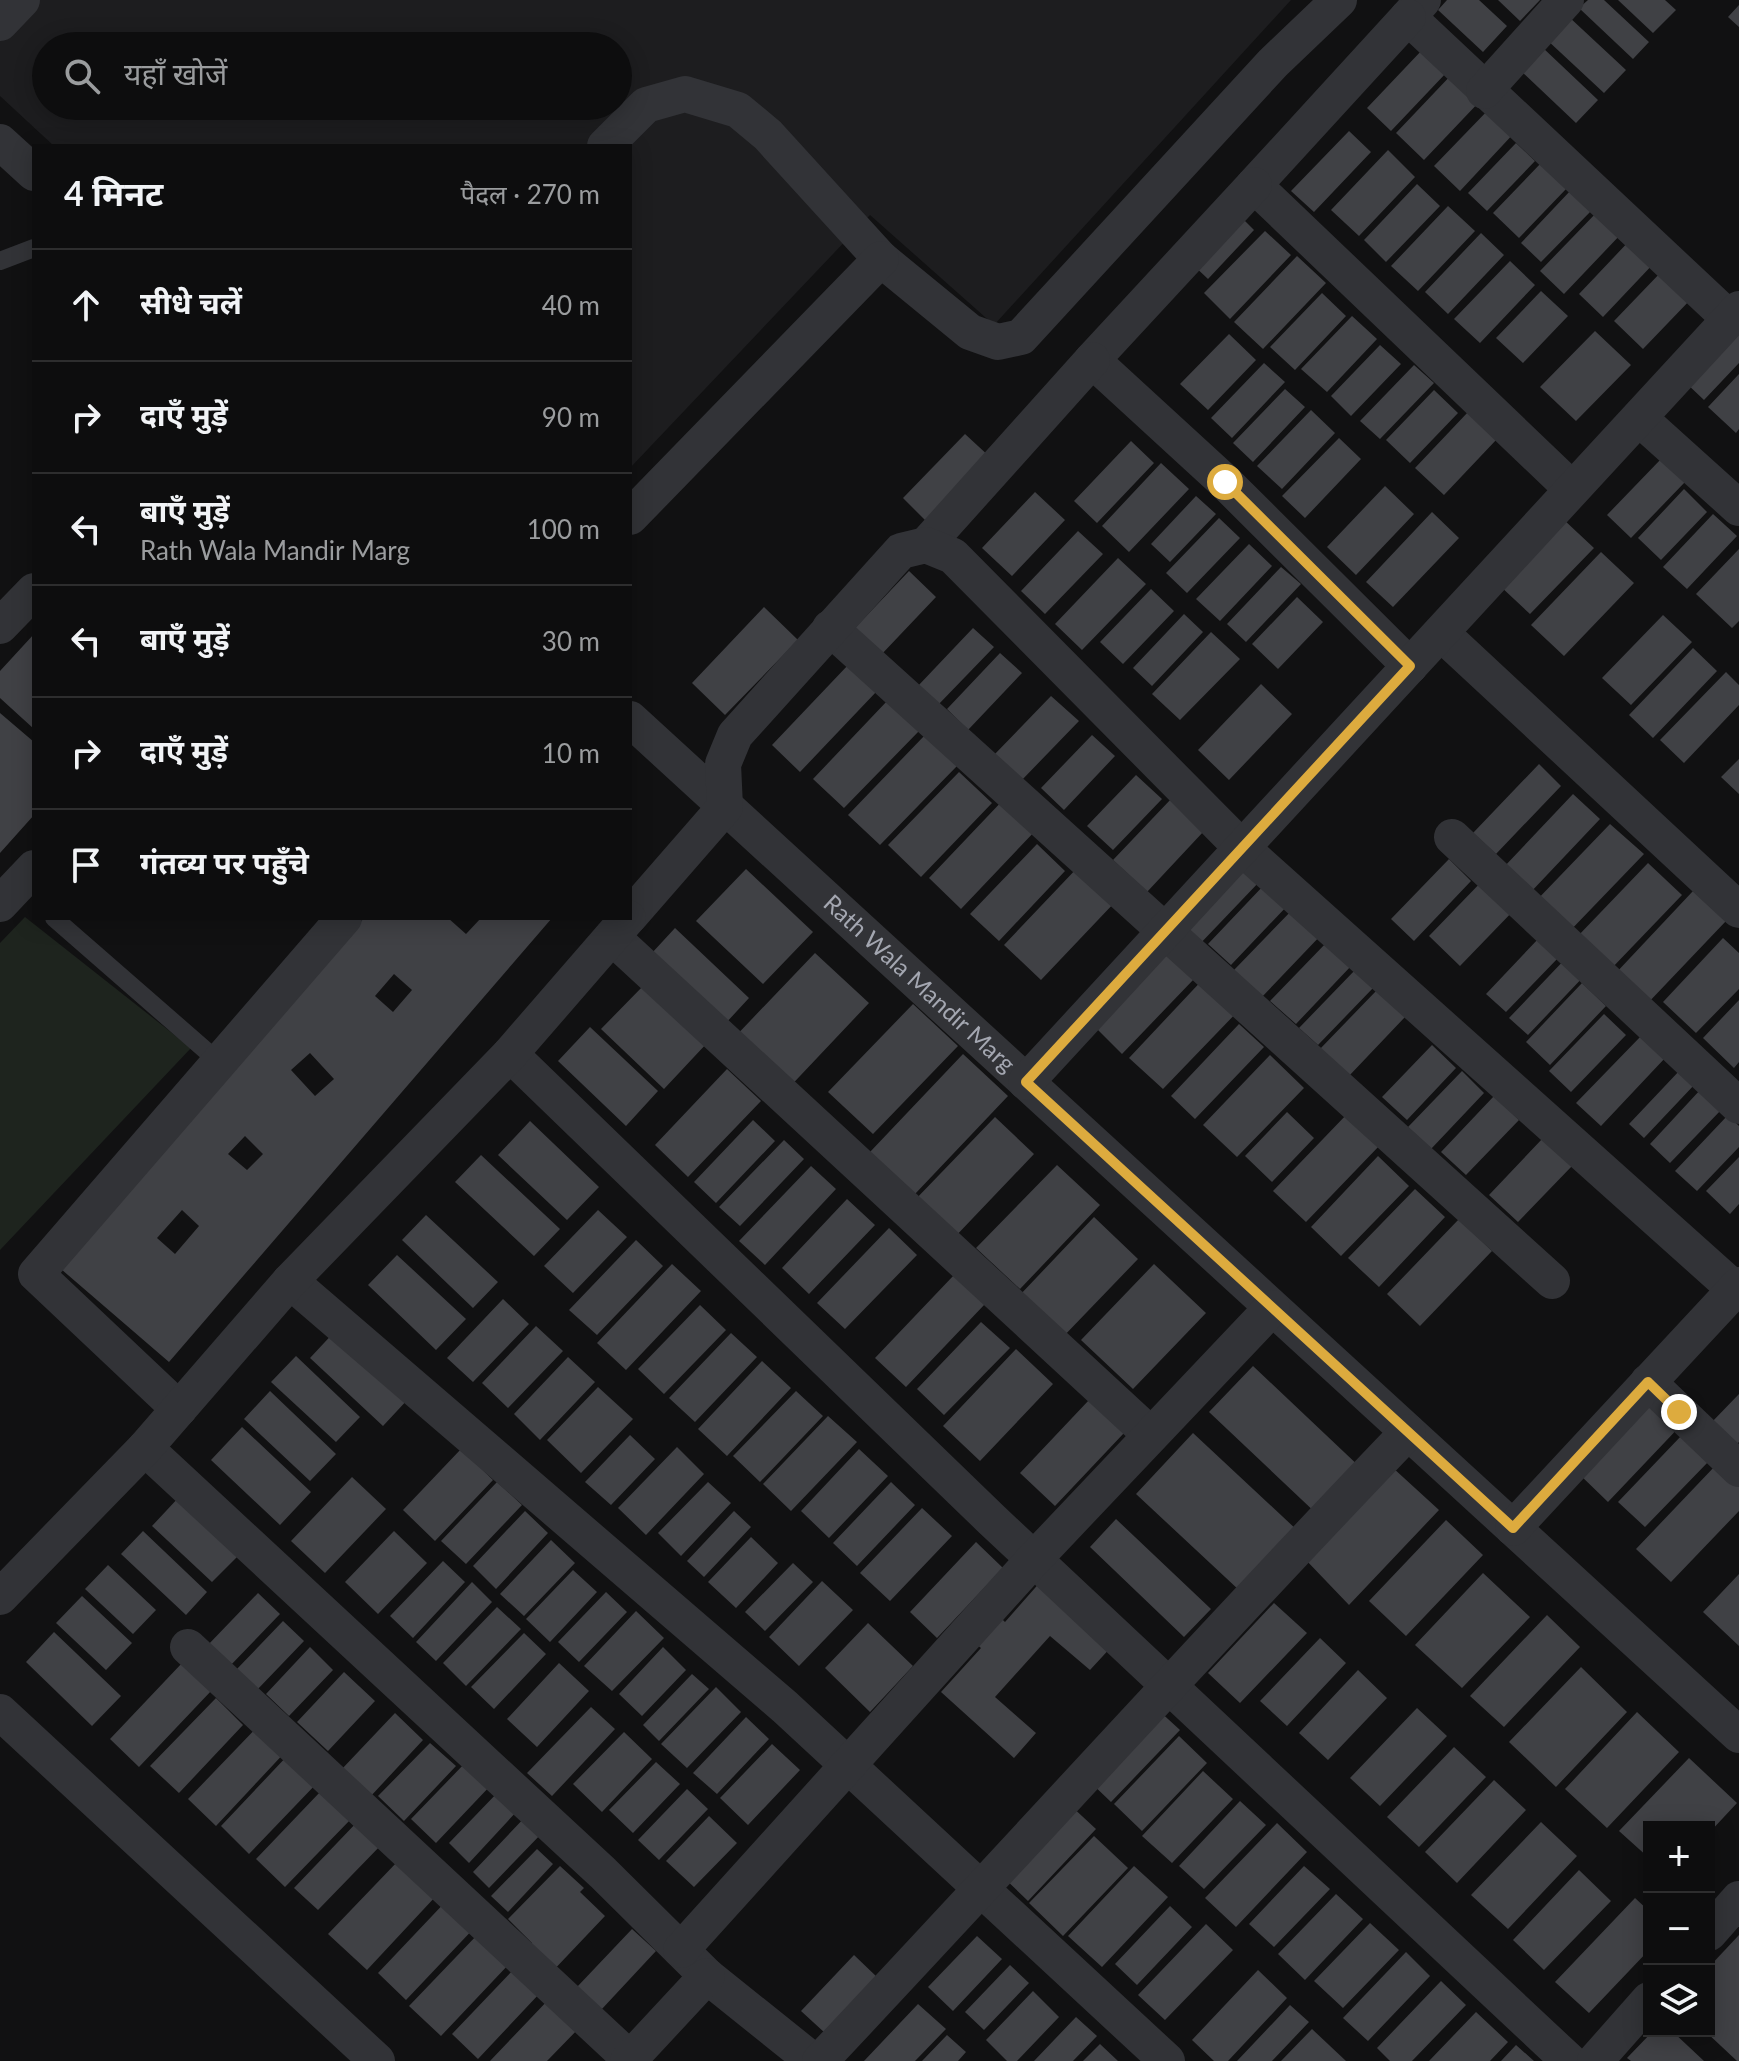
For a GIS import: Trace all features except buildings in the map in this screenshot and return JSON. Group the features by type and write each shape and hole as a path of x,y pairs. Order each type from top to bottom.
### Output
{"street":[{"path":"0,23 22,0"},
{"path":"632,119 646,105 685,94 738,110 768,135 881,259 970,332 998,342 1021,337 1273,63 1339,0"},
{"path":"1484,91 1566,0"},
{"path":"632,914 725,807 723,764 735,735 901,551 926,545 1415,8 1484,91 1734,314 1026,1082"},
{"path":"607,144 631,120"},
{"path":"0,142 32,171"},
{"path":"1254,185 1572,489"},
{"path":"632,515 881,259"},
{"path":"1092,360 1225,482 1410,666"},
{"path":"1639,418 1739,508"},
{"path":"926,545 953,556 1242,848 1738,1289 1513,1528"},
{"path":"0,626 32,593"},
{"path":"830,628 1552,1281"},
{"path":"1441,633 1739,910"},
{"name":"Rath Wala Mandir Marg","path":"632,721 1739,1735"},
{"path":"1452,837 1739,1106"},
{"path":"179,1409 36,1274 342,920"},
{"path":"0,1597 145,1448 290,1281 510,1054 623,924 1151,1435"},
{"path":"510,1054 1034,1559 1569,2061"},
{"path":"290,1281 851,1766 1167,2061"},
{"path":"681,1950 851,1766 1034,1559 1272,1308"},
{"path":"1648,1382 1739,1469"},
{"path":"820,2061 983,1888 1168,1684 1408,1432"},
{"path":"145,1448 707,1976 813,2061"},
{"path":"188,1647 629,2060 707,1976"},
{"path":"0,1712 377,2061"},
{"path":"1715,1926 1739,1899"},
{"path":"1595,2061 1643,2007"}],"lane":[{"path":"0,261 32,249"},
{"path":"56,920 219,1062"}],"shaded area":[{"path":"0,0 1291,0 994,325 870,215 632,466 632,144 52,144 0,96"},
{"path":"25,917 191,1048 0,1250 0,943"}],"route":[{"path":"1225,482 1410,666 1026,1082 1513,1528 1648,1382 1679,1412"}]}
